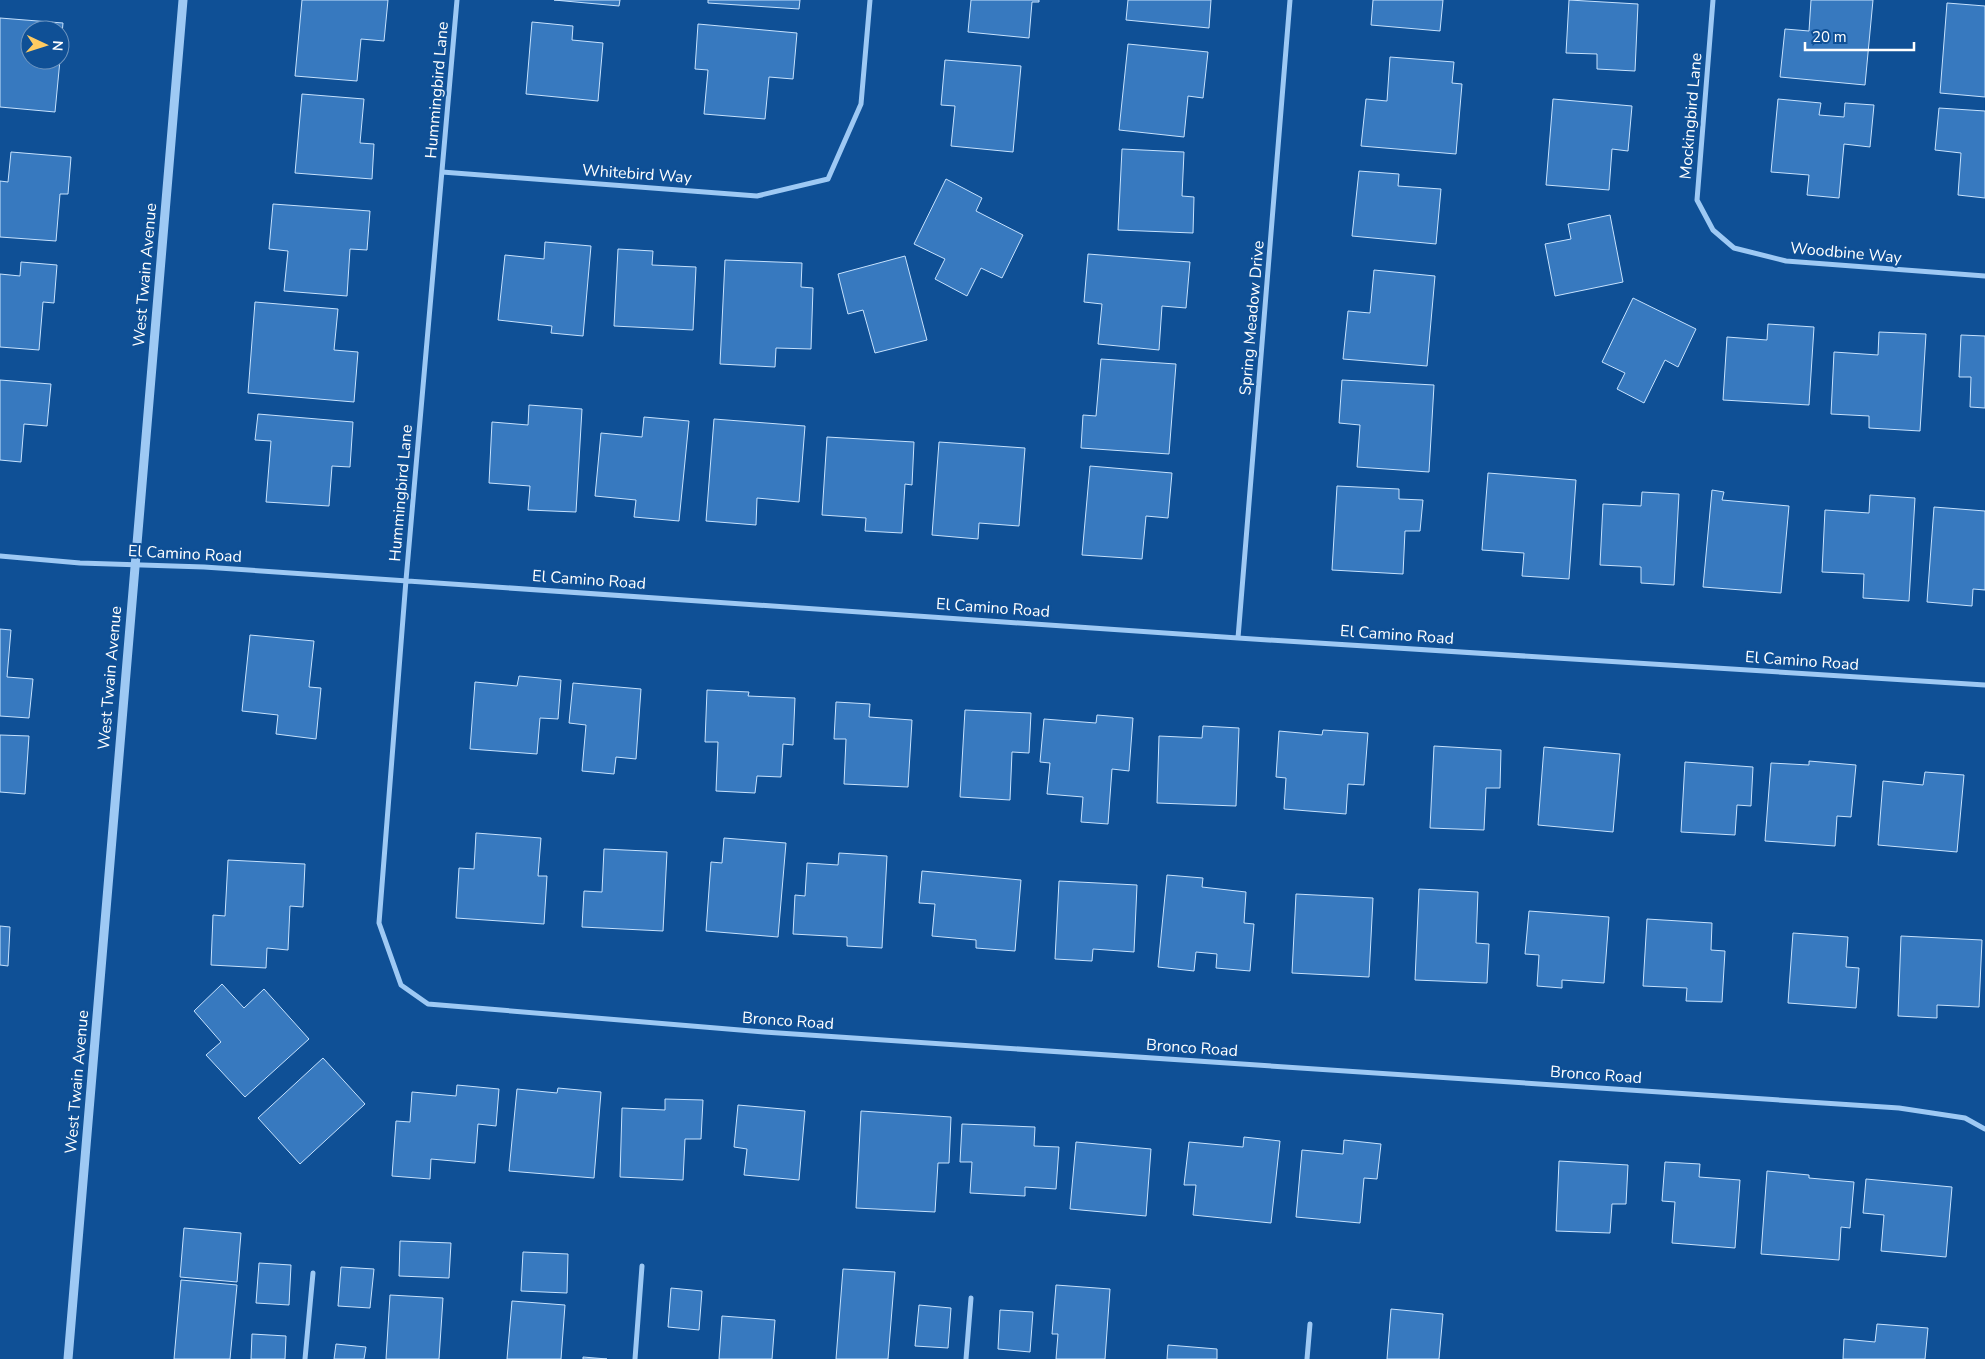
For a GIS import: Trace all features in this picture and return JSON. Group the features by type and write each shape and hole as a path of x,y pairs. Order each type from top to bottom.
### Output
{"street":[{"name":"West Twain Avenue","path":"68,1359 183,0"},
{"name":"Hummingbird Lane","path":"401,985 379,923 406,580 457,0"},
{"name":"Whitebird Way","path":"442,172 758,196 828,179 861,104 870,0"},
{"name":"Spring Meadow Drive","path":"1238,638 1290,0"},
{"name":"Mockingbird Lane","path":"1713,0 1697,200 1713,230"},
{"name":"Woodbine Way","path":"1713,230 1734,248 1786,261 1985,276"},
{"name":"El Camino Road","path":"0,556 80,563 204,566 1238,638 1985,685"},
{"name":"Bronco Road","path":"401,985 428,1004 764,1032 1899,1108 1965,1118 1985,1129"},
{"path":"635,1359 642,1266"},
{"path":"305,1359 312,1273"},
{"path":"966,1359 971,1298"},
{"path":"1306,1359 1310,1324"}],"building":[{"path":"302,0 388,0 384,41 361,39 357,81 295,76"},
{"path":"554,0 620,0 619,6"},
{"path":"708,0 800,0 799,9 708,3"},
{"path":"971,0 1039,0 1039,2 1032,2 1029,38 968,32"},
{"path":"1128,0 1211,0 1209,28 1126,20"},
{"path":"1373,0 1443,0 1440,31 1371,25"},
{"path":"1569,0 1638,4 1635,71 1597,69 1597,54 1566,53"},
{"path":"1811,0 1873,0 1865,85 1780,77 1785,29 1809,31"},
{"path":"1947,3 1985,6 1985,97 1940,93"},
{"path":"0,18 25,20 20,20 20,70 59,70 55,112 0,107"},
{"path":"532,22 573,26 572,40 603,43 598,101 526,94"},
{"path":"698,24 797,33 793,79 769,77 765,119 704,114 708,70 695,69"},
{"path":"1128,44 1208,52 1203,98 1188,96 1184,137 1119,130"},
{"path":"1390,57 1454,62 1452,83 1462,84 1456,154 1361,146 1366,99 1387,101"},
{"path":"945,60 1021,66 1013,152 951,146 955,106 941,105"},
{"path":"302,94 364,99 360,143 374,144 372,179 295,173"},
{"path":"1553,99 1632,106 1628,151 1612,149 1609,190 1546,185"},
{"path":"1778,99 1821,103 1819,115 1844,117 1845,103 1874,105 1870,147 1844,144 1839,198 1807,195 1809,175 1771,172"},
{"path":"1939,108 1985,111 1985,198 1958,195 1961,153 1935,150"},
{"path":"1122,149 1184,152 1182,196 1194,197 1193,233 1118,230"},
{"path":"11,152 71,157 68,194 60,194 56,241 0,237 0,181 8,182"},
{"path":"1359,171 1399,174 1398,186 1441,189 1436,244 1352,236"},
{"path":"946,179 982,198 976,211 1023,235 1002,278 981,268 967,296 935,279 945,259 914,244"},
{"path":"273,204 370,211 367,250 350,249 347,296 284,291 288,251 269,249"},
{"path":"1610,215 1623,282 1555,296 1545,244 1571,239 1568,224"},
{"path":"545,242 591,246 583,336 551,333 552,326 498,320 505,255 544,259"},
{"path":"618,249 653,251 652,265 696,267 693,330 614,326"},
{"path":"1088,254 1190,262 1186,308 1162,306 1159,350 1098,344 1102,304 1084,302"},
{"path":"905,256 927,340 875,353 863,310 848,314 838,274"},
{"path":"725,260 802,263 801,287 813,288 811,349 776,348 775,367 720,364"},
{"path":"21,262 57,265 54,303 43,302 39,350 0,347 0,274 20,276"},
{"path":"1374,270 1435,276 1427,366 1343,359 1348,311 1370,313"},
{"path":"1633,298 1696,329 1678,367 1665,360 1644,403 1617,389 1625,373 1602,362"},
{"path":"255,302 338,309 334,350 358,352 354,402 248,393"},
{"path":"1768,324 1814,327 1809,405 1723,400 1727,337 1767,340"},
{"path":"1879,332 1926,334 1920,431 1869,428 1869,416 1831,414 1834,352 1878,355"},
{"path":"1961,335 1985,336 1985,408 1970,407 1971,377 1959,377"},
{"path":"1101,359 1176,364 1169,454 1081,448 1083,415 1096,416"},
{"path":"0,380 51,384 47,426 24,424 21,462 0,460"},
{"path":"1342,380 1434,385 1429,472 1357,467 1360,425 1339,423"},
{"path":"529,405 582,409 576,512 528,510 530,486 489,483 492,422 528,425"},
{"path":"258,414 353,422 350,467 332,466 329,506 266,502 271,441 255,440"},
{"path":"644,417 689,421 679,521 634,517 636,500 595,496 601,433 642,437"},
{"path":"714,419 805,426 799,502 757,498 756,525 706,521"},
{"path":"827,437 914,442 912,485 905,484 902,533 865,531 866,518 822,515"},
{"path":"939,442 1025,448 1019,526 979,523 978,539 932,535"},
{"path":"1090,466 1172,473 1168,518 1146,516 1142,559 1082,555"},
{"path":"1488,473 1576,480 1569,579 1522,576 1524,553 1482,550"},
{"path":"1337,486 1399,489 1399,499 1423,500 1420,531 1405,531 1403,574 1332,570"},
{"path":"1712,490 1724,492 1722,500 1789,506 1781,593 1703,587"},
{"path":"1642,492 1679,494 1674,585 1641,583 1641,567 1600,565 1603,504 1641,506"},
{"path":"1870,495 1915,498 1909,601 1863,598 1864,574 1822,572 1825,510 1869,513"},
{"path":"1934,507 1985,511 1985,590 1973,589 1972,606 1927,602"},
{"path":"0,629 11,630 7,677 33,679 29,718 0,716"},
{"path":"250,635 314,641 309,687 321,688 316,739 276,734 278,715 242,711"},
{"path":"519,676 561,680 558,719 540,718 537,754 470,749 475,682 517,686"},
{"path":"573,683 641,689 636,759 616,757 614,774 582,771 586,725 569,723"},
{"path":"707,690 749,692 748,696 795,698 793,745 783,744 781,777 757,776 755,793 716,791 718,742 705,742"},
{"path":"836,702 870,704 869,717 912,720 908,787 844,784 846,739 834,739"},
{"path":"965,710 1031,713 1029,753 1012,752 1010,800 960,797"},
{"path":"1097,715 1133,718 1129,771 1112,769 1108,824 1081,822 1083,797 1047,794 1050,763 1040,762 1044,719 1096,723"},
{"path":"1203,726 1239,728 1236,806 1157,803 1159,736 1202,738"},
{"path":"1323,730 1368,733 1364,785 1348,784 1346,814 1284,809 1286,778 1276,777 1279,731 1322,735"},
{"path":"0,735 29,736 25,794 0,792"},
{"path":"1434,746 1501,750 1500,788 1486,788 1484,830 1430,828"},
{"path":"1544,747 1620,754 1613,832 1538,825"},
{"path":"1809,761 1856,765 1851,817 1837,816 1835,846 1765,841 1771,763 1809,765"},
{"path":"1685,762 1753,767 1751,806 1737,805 1735,835 1681,832"},
{"path":"1925,772 1964,775 1957,852 1878,845 1883,781 1923,785"},
{"path":"476,833 541,838 538,876 547,876 544,924 456,918 459,868 474,869"},
{"path":"724,838 786,843 778,937 706,931 711,862 722,863"},
{"path":"604,849 667,852 663,931 582,927 584,891 602,892"},
{"path":"839,853 887,856 882,948 847,946 847,937 793,934 795,895 805,896 807,863 838,865"},
{"path":"228,860 305,864 303,907 290,906 288,950 267,948 266,968 211,965 213,915 225,916"},
{"path":"922,871 1021,880 1015,951 976,948 976,940 932,936 935,904 919,903"},
{"path":"1167,875 1203,878 1202,887 1246,892 1244,923 1254,924 1250,971 1216,968 1217,954 1196,952 1194,971 1158,967"},
{"path":"1059,881 1137,885 1134,952 1093,949 1092,961 1055,959"},
{"path":"1419,889 1478,892 1476,943 1489,944 1487,983 1415,980"},
{"path":"1296,894 1373,898 1369,977 1292,973"},
{"path":"1529,911 1609,917 1604,983 1562,980 1562,988 1537,986 1539,955 1525,954"},
{"path":"1647,919 1712,923 1711,950 1725,951 1722,1002 1686,1001 1687,988 1643,986"},
{"path":"0,926 10,927 8,966 0,965"},
{"path":"1793,933 1848,937 1846,967 1859,968 1856,1008 1788,1003"},
{"path":"1901,936 1982,940 1979,1007 1937,1005 1937,1018 1898,1016"},
{"path":"222,984 244,1008 264,989 309,1039 245,1097 206,1055 221,1042 194,1011"},
{"path":"323,1058 365,1104 300,1164 258,1118"},
{"path":"457,1085 499,1089 496,1126 478,1124 475,1163 431,1159 430,1179 392,1176 396,1121 410,1122 412,1092 456,1096"},
{"path":"558,1088 601,1092 594,1178 509,1171 517,1089 557,1093"},
{"path":"665,1099 703,1100 701,1139 685,1139 683,1180 620,1177 622,1108 665,1110"},
{"path":"738,1105 805,1111 799,1180 744,1175 747,1149 734,1147"},
{"path":"861,1111 951,1117 949,1163 938,1163 935,1212 856,1208"},
{"path":"962,1124 1035,1127 1034,1146 1059,1147 1056,1189 1025,1187 1025,1196 970,1193 972,1162 960,1162"},
{"path":"1244,1137 1280,1141 1271,1223 1193,1215 1196,1185 1184,1185 1189,1142 1243,1147"},
{"path":"1344,1140 1381,1144 1377,1179 1364,1178 1360,1223 1296,1217 1302,1150 1343,1154"},
{"path":"1076,1142 1151,1149 1146,1216 1070,1209"},
{"path":"1559,1161 1628,1165 1626,1204 1612,1204 1610,1233 1556,1231"},
{"path":"1665,1162 1700,1164 1699,1177 1740,1180 1735,1248 1672,1243 1675,1202 1662,1201"},
{"path":"1767,1171 1809,1175 1809,1178 1854,1182 1850,1228 1841,1227 1839,1260 1761,1254"},
{"path":"1866,1179 1952,1187 1946,1257 1881,1251 1884,1215 1863,1213"},
{"path":"184,1228 241,1233 237,1282 180,1277"},
{"path":"400,1241 451,1243 449,1278 399,1276"},
{"path":"523,1252 568,1254 567,1293 521,1291"},
{"path":"259,1263 291,1265 289,1305 256,1303"},
{"path":"341,1267 374,1269 370,1308 338,1306"},
{"path":"843,1269 895,1272 888,1359 836,1359"},
{"path":"181,1280 237,1285 230,1359 174,1359"},
{"path":"1056,1285 1110,1289 1105,1359 1056,1359 1058,1334 1052,1334"},
{"path":"671,1288 702,1291 699,1330 668,1327"},
{"path":"390,1295 443,1298 439,1359 386,1359"},
{"path":"512,1301 565,1305 561,1359 507,1359"},
{"path":"919,1305 951,1308 948,1348 915,1346"},
{"path":"1391,1309 1443,1314 1439,1359 1387,1359"},
{"path":"1000,1310 1033,1312 1030,1352 998,1349"},
{"path":"722,1316 775,1320 772,1359 719,1359"},
{"path":"1877,1324 1928,1328 1925,1359 1843,1359 1844,1339 1875,1342"},
{"path":"252,1334 286,1336 285,1359 251,1359"},
{"path":"336,1344 366,1347 364,1359 334,1359"},
{"path":"1168,1345 1217,1349 1217,1359 1167,1359"},
{"path":"583,1357 607,1359 583,1359"}]}
